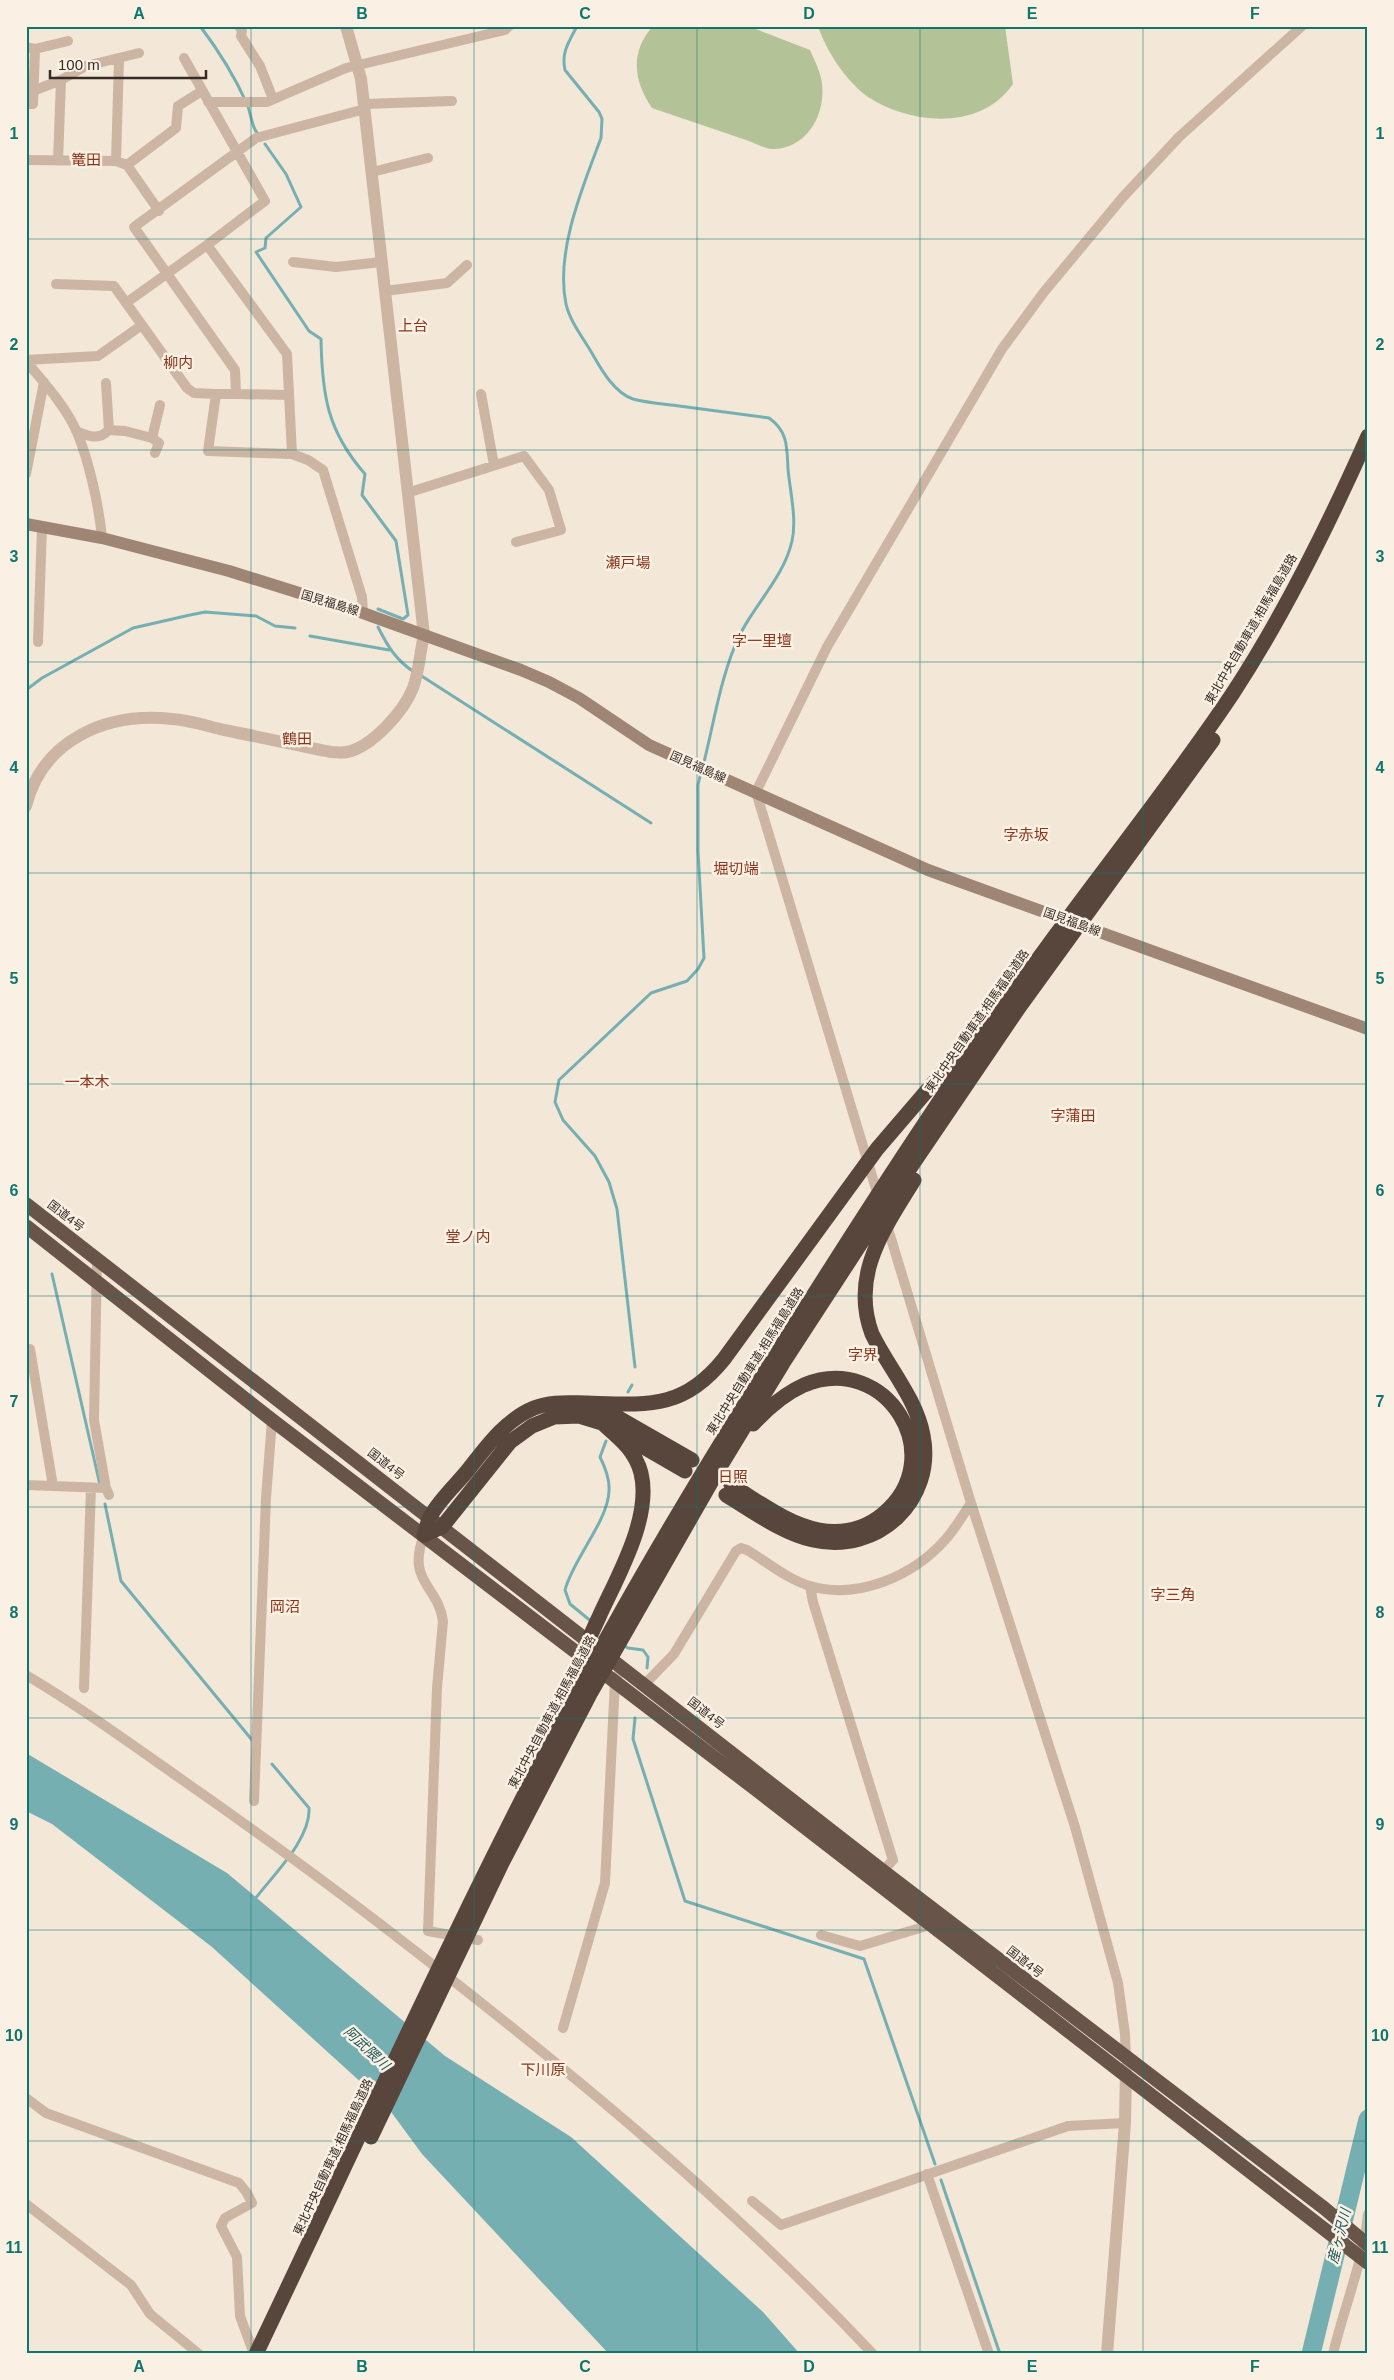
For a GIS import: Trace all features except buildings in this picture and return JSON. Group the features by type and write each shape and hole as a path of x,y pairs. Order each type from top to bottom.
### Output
{"highway":[{"name":"東北中央自動車道;相馬福島道路","path":"622,1624 637,1609 851,1247 890,1175 1017,988 1196,746 1237,687 1286,602 1331,518 1368,436"},
{"name":"東北中央自動車道;相馬福島道路","path":"267,2354 497,1861 504,1834 581,1687 622,1624 716,1451 851,1247 1020,1006 1196,765 1252,680 1297,601 1344,511 1368,458"},
{"path":"436,1522 490,1441 512,1421 529,1411 547,1404 656,1402 682,1396 704,1381 724,1359 877,1149 966,1044 1017,988"},
{"path":"637,1609 657,1582 732,1453 751,1426 787,1394 805,1385 824,1380 846,1379 866,1384 884,1396 898,1411 907,1428 912,1446 912,1466 904,1491 895,1504 876,1520 857,1528 834,1532 807,1527 729,1490 789,1532 812,1540 835,1543 859,1540 880,1532 899,1518 910,1503 922,1475 925,1454 923,1434 912,1405 878,1346 868,1322 864,1296 868,1267 879,1240 908,1189 1020,1006"},
{"name":"国道4号","path":"26,1204 883,1871 1126,2059 1324,2208 1365,2242"},
{"path":"26,1226 272,1420 615,1681 1361,2259"},
{"path":"424,1536 500,1452 521,1433 542,1421 566,1416 579,1416 602,1423 689,1465 617,1417 583,1403"},
{"path":"581,1687 599,1618 631,1546 638,1522 643,1487 640,1472 626,1443 602,1423"},
{"name":"東北中央自動車道;相馬福島道路","path":"255,2354 581,1687"}],"main road":[{"name":"国見福島線","path":"26,524 102,538 229,571 363,613 549,682 649,745 928,870 1368,1029"}],"street":[{"path":"239,26 242,31 241,36 260,66 273,99"},
{"path":"26,806 37,779 45,765 57,751 83,733 118,722 172,718 332,752 348,752 362,746 377,735 402,709 413,688 424,635 359,65 346,26"},
{"path":"208,102 267,102 346,68 505,30 509,26"},
{"path":"1107,2354 1125,2124 1125,2034 1118,1983 1077,1836 971,1502 756,792 827,647 1002,349 1044,292 1122,197 1179,137 1302,26"},
{"path":"26,104 33,104 31,48 68,41"},
{"path":"34,91 61,80 86,66 139,53"},
{"path":"126,303 265,201 236,153 184,58"},
{"path":"116,161 118,59"},
{"path":"58,161 61,80"},
{"path":"127,165 176,128 178,106 202,91"},
{"path":"236,394 234,370 134,227 159,211 256,138 364,106 452,101"},
{"path":"372,172 428,158"},
{"path":"26,160 116,161 127,165 159,211"},
{"path":"207,245 287,354 292,454"},
{"path":"294,262 336,267 382,262"},
{"path":"385,291 447,283 467,265"},
{"path":"56,284 114,286 187,388 194,393 288,395"},
{"path":"26,360 98,356 142,325"},
{"path":"26,360 65,411 76,431 99,509 102,538"},
{"path":"26,474 44,382"},
{"path":"106,383 109,430"},
{"path":"216,394 208,452 292,454 308,460 323,470 362,597 363,613"},
{"path":"481,394 494,465"},
{"path":"152,438 160,405"},
{"path":"76,431 91,437 102,436 109,430 125,431 152,438 159,443 155,453"},
{"path":"407,493 524,456 548,490 561,530 516,542"},
{"path":"38,642 42,528"},
{"path":"26,1485 92,1488 108,1491 94,1420 97,1258"},
{"path":"30,1348 53,1486"},
{"path":"254,1801 266,1498 272,1420"},
{"path":"84,1688 92,1488"},
{"path":"644,1685 674,1654 736,1550 741,1548 747,1550 791,1578 810,1586 834,1589 857,1588 882,1583 904,1573 927,1558 946,1539 971,1502"},
{"path":"424,1536 417,1558 420,1572 442,1614 443,1622 437,1688 428,1931 478,1940"},
{"path":"810,1586 813,1602 893,1860 883,1871"},
{"path":"563,2028 605,1883 615,1681 622,1668"},
{"path":"26,1676 122,1737 278,1847 471,1994 594,2093 673,2162 777,2258 873,2354"},
{"path":"821,1935 860,1946 930,1925"},
{"path":"26,2098 46,2114 239,2184 247,2193 252,2203 224,2218 221,2226 237,2258 240,2316 255,2354"},
{"path":"752,2200 781,2225 1068,2126 1125,2124"},
{"path":"927,2174 989,2354"},
{"path":"26,2204 131,2285 150,2314 199,2354"},
{"path":"1333,2354 1342,2313 1361,2259 1368,2214"}],"green space":[{"path":"653,26 748,26 810,50 820,75 822,90 822,102 814,124 807,134 798,141 787,147 772,149 652,108 641,87 637,66 640,46"},
{"path":"818,26 1005,26 1013,84 999,99 983,110 964,116 945,119 924,118 904,113 868,97 852,83 826,46"}],"water":[{"name":"阿武隈川","path":"26,1753 227,1873 445,2056 571,2137 763,2312 800,2354 609,2354 422,2154 386,2105 212,1947 52,1824 26,1811"}],"waterway":[{"path":"200,26 220,54 237,83 257,133"},
{"path":"577,26 565,52 565,70 599,112 602,119 601,138 579,198 567,241 564,284 568,311 605,374 615,387 626,396 650,402 769,418 780,428 787,447 793,514 792,541 781,569 740,634 734,648 720,692 703,766"},
{"path":"265,144 286,174 301,207 266,238 265,248 256,252 309,331 321,339 323,377 329,411 342,442 365,474 362,495 396,541 408,615 403,619 378,609"},
{"path":"26,690 42,678 133,628 205,612 256,616 275,626 295,628"},
{"path":"378,627 393,652 402,663 414,672"},
{"path":"310,636 389,650"},
{"path":"420,675 651,823"},
{"path":"635,1367 617,1209 609,1182 595,1156 563,1120 555,1102 559,1080 651,993 687,981 698,969 704,958 698,851 698,785 701,772"},
{"path":"52,1274 100,1485"},
{"path":"628,1392 632,1385"},
{"path":"592,1622 570,1604 565,1590 569,1578 597,1527 607,1503 609,1482 600,1457 606,1441"},
{"path":"105,1504 121,1581 252,1740"},
{"path":"623,1645 628,1648 643,1650 648,1657 647,1668"},
{"path":"635,1718 633,1739 685,1901 864,1959 935,2164"},
{"path":"255,1899 290,1856 298,1844 308,1820 309,1808 272,1764"},
{"name":"産ヶ沢川","path":"1311,2354 1368,2119"},
{"path":"941,2180 1000,2354"}],"district":[{"name":"篭田","path":"86,160"},
{"name":"上台","path":"413,326"},
{"name":"柳内","path":"178,363"},
{"name":"瀬戸場","path":"628,563"},
{"name":"字一里壇","path":"762,641"},
{"name":"鶴田","path":"297,739"},
{"name":"字赤坂","path":"1026,835"},
{"name":"堀切端","path":"736,869"},
{"name":"一本木","path":"87,1082"},
{"name":"字蒲田","path":"1073,1116"},
{"name":"堂ノ内","path":"468,1237"},
{"name":"字界","path":"863,1355"},
{"name":"日照","path":"733,1477"},
{"name":"字三角","path":"1173,1595"},
{"name":"岡沼","path":"285,1607"},
{"name":"下川原","path":"543,2070"}]}
